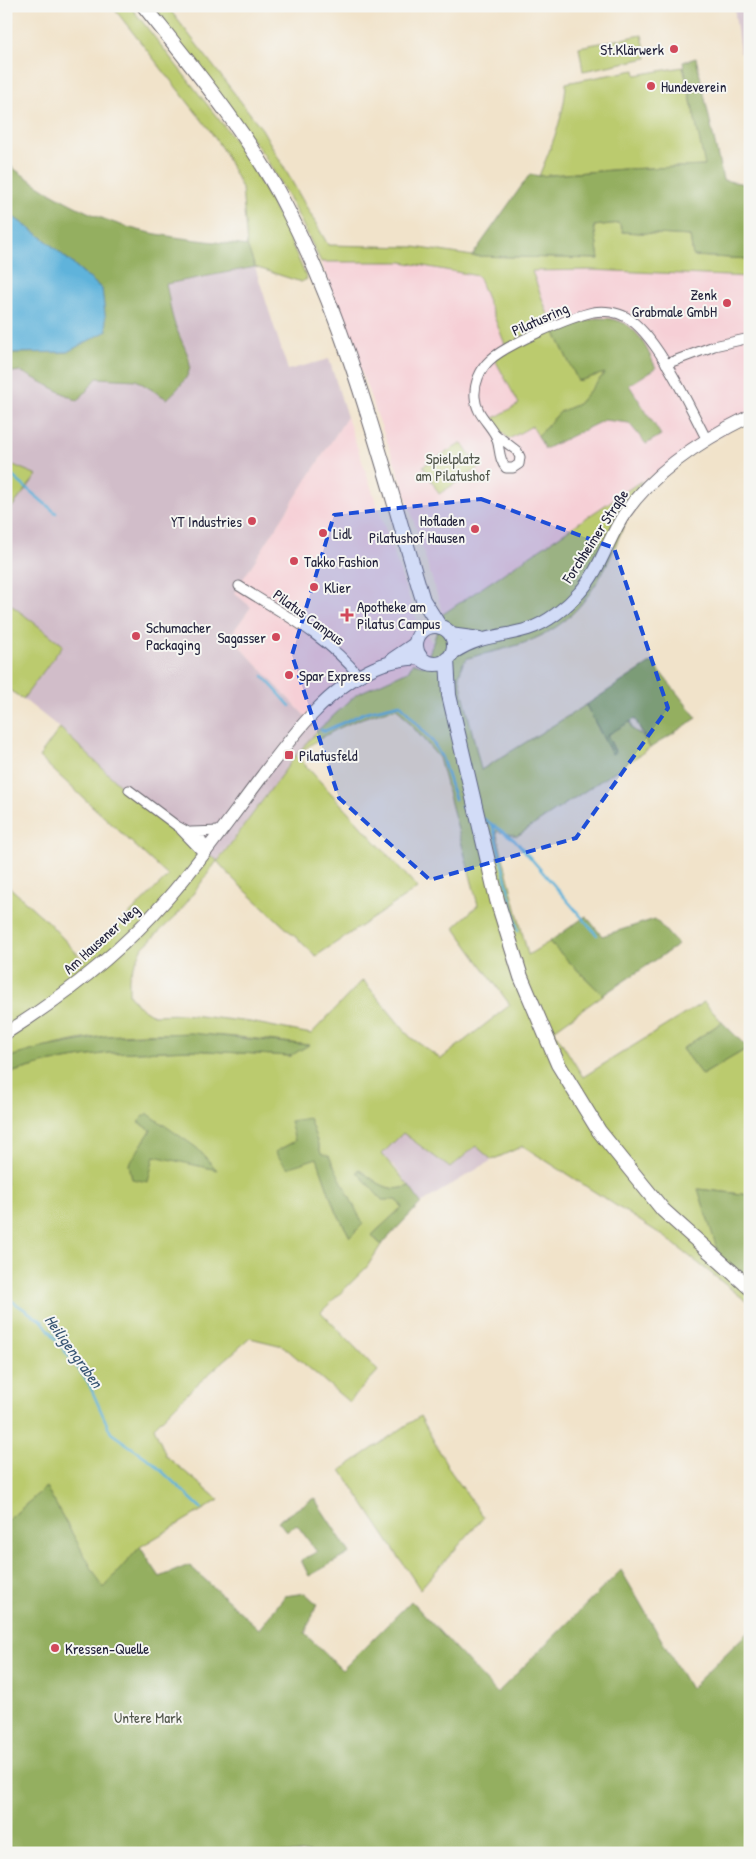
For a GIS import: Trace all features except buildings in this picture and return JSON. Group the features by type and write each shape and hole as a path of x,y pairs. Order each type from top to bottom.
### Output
{"main road":[{"path":"144,6 255,152 304,242 334,318 387,474 423,600 454,646 450,656 449,695 497,900 521,977 558,1064 599,1131 663,1210 750,1288"},
{"name":"Forchheimer Straße","path":"483,638 529,628 555,614 580,592 599,564 625,514 640,494 666,468 707,440 750,416"},
{"path":"423,600 420,636 427,661 449,695"},
{"path":"388,662 434,626 483,638"},
{"path":"388,662 427,661 450,656 483,638"},
{"name":"Am Hausener Weg","path":"6,1033 89,974 125,942 168,898 298,729 330,698 359,676 388,662"}],"street":[{"name":"Pilatusring","path":"495,434 485,423 476,403 477,380 482,368 498,353 553,327 593,312 606,311 625,316 642,330 666,364 707,440"},
{"path":"666,364 714,346 750,338"},
{"name":"Pilatus Campus","path":"239,586 313,634 359,676"},
{"path":"129,790 177,826 205,852"},
{"path":"177,826 201,839 205,852"},
{"path":"189,832 221,830"}],"highlighted area":[{"path":"481,499 614,548 668,708 576,838 430,880 339,798 292,655 334,515"}],"shaded area":[{"path":"734,6 750,6 750,53 740,53"},
{"path":"321,262 402,262 478,276 508,352 494,359 520,404 489,421 532,426 546,449 604,420 629,423 661,435 629,384 627,324 609,318 596,318 554,331 532,271 591,270 750,277 750,418 641,481 443,614 400,477"},
{"name":"Pilatusfeld","path":"255,267 288,370 329,359 347,417 234,593 251,607 230,636 318,730 296,755 217,861 143,807 60,728 23,699 63,645 6,601 6,515 37,475 6,462 6,373 20,371 78,401 97,378 136,380 191,361 173,321 166,284"},
{"path":"347,417 415,616 434,646 425,666 399,674 357,694 318,730 230,636 251,607 234,593"},
{"path":"403,1133 450,1168 476,1146 492,1160 421,1203 396,1168 382,1154"}],"green space":[{"path":"112,6 130,6 231,135 246,157 284,226 307,279 301,282 255,267 247,246 242,188 224,152 209,129"},
{"path":"152,6 167,6 262,129 328,245 414,247 472,256 599,259 594,226 620,223 623,232 690,236 693,256 750,259 750,277 591,270 532,271 554,331 578,381 606,372 578,404 560,412 538,436 532,426 509,439 489,421 519,404 494,358 508,352 478,276 402,262 321,262 294,207 264,155"},
{"path":"642,35 647,58 583,71 579,47"},
{"path":"696,58 723,180 750,185 750,259 693,256 690,236 623,232 619,223 594,226 599,259 472,256 530,174 539,176 624,169 705,166 683,62"},
{"path":"683,67 706,166 624,169 539,176 560,119 566,83 635,70 636,75"},
{"path":"6,163 54,195 105,220 142,231 168,236 247,246 255,267 166,284 171,313 190,363 186,378 167,399 136,380 97,378 78,401 20,371 6,373 6,353 67,352 102,289 43,238 6,212"},
{"path":"596,318 619,321 628,325 635,331 646,347 656,368 629,385 661,435 646,444 629,423 604,420 545,449 538,436 560,412 578,404 605,373 578,381 554,331"},
{"name":"Spielplatz am Pilatushof","path":"462,443 479,468 439,494 423,466"},
{"path":"6,462 37,475 6,515"},
{"path":"641,481 614,550 603,572 590,593 575,611 556,627 534,639 468,658 463,663 459,676 481,770 586,705 611,753 615,751 607,735 630,721 632,729 643,736 650,748 517,836 496,831 528,955 549,942 603,995 554,1030 583,1077 704,1002 722,1022 682,1049 702,1075 748,1048 750,1051 750,1195 698,1189 750,1282 750,1304 665,1237 523,1146 492,1160 476,1146 450,1168 403,1133 382,1154 409,1186 395,1189 388,1188 359,1169 397,1200 402,1208 372,1235 381,1245 367,1267 321,1312 378,1371 349,1402 283,1346 250,1338 194,1387 154,1427 166,1456 219,1500 140,1547 103,1589 46,1487 6,1522 6,1074 46,1063 108,1053 191,1050 290,1056 308,1045 208,1035 132,1034 82,1039 6,1058 6,884 47,921 83,960 168,876 39,757 60,728 143,807 218,861 296,755 318,730 357,694 408,671 413,663 425,666 443,614","holes":["397,708 439,758 478,905 454,927 510,1005 441,1059 410,1037 363,980 311,1034 250,1022 183,1014 153,1015 137,1005 129,994 129,976 143,947 179,913 217,861 234,880 316,956 418,888 296,755 308,746 356,720","309,1118 350,1237 334,1207 317,1157 275,1152 295,1141"]},
{"path":"6,601 63,645 23,699 6,688"},
{"path":"652,662 697,718 650,748 635,719 607,735 615,752 612,754 586,705"},
{"path":"586,916 602,936 655,919 678,945 603,995 549,942"},
{"path":"722,1022 748,1048 702,1075 682,1049"},
{"path":"191,1033 309,1045 290,1056 191,1050 108,1053 46,1063 6,1074 6,1058 41,1048 106,1036"},
{"path":"147,1113 197,1148 217,1170 154,1156 148,1182 132,1179 129,1164 151,1130 138,1122"},
{"path":"309,1118 321,1153 329,1156 363,1224 350,1237 334,1207 317,1158 287,1168 275,1152 295,1141 290,1121"},
{"path":"359,1169 388,1188 395,1189 409,1186 421,1203 381,1245 372,1235 402,1207 397,1200 382,1200 357,1172"},
{"path":"698,1189 750,1195 750,1282 720,1258"},
{"path":"420,1416 451,1472 484,1517 420,1589 341,1470"},
{"name":"Untere Mark","path":"46,1487 103,1588 140,1547 160,1577 189,1565 259,1629 285,1596 305,1593 317,1604 305,1634 342,1670 411,1601 497,1693 621,1570 690,1689 750,1630 750,1853 6,1853 6,1522"},
{"path":"314,1498 350,1553 309,1576 301,1560 317,1552 297,1525 286,1531 278,1521"}],"water":[{"path":"6,212 43,238 102,289 107,331 67,352 6,353"}],"waterway":[{"path":"6,471 56,513"},
{"path":"263,676 290,706"},
{"path":"321,730 325,731 366,712 400,704 432,741 442,758 455,799"},
{"path":"461,806 470,811"},
{"path":"484,819 515,840 597,935"},
{"path":"493,826 518,931"},
{"name":"Heiligengraben","path":"6,1297 43,1322 88,1382 111,1433 151,1461 201,1508"}],"place":[{"name":"St.Klärwerk","path":"674,49"},
{"name":"Hundeverein","path":"651,86"},
{"name":"Zenk Grabmale GmbH","path":"727,303"},
{"name":"YT Industries","path":"252,521"},
{"name":"Hofladen Pilatushof Hausen","path":"475,529"},
{"name":"Lidl","path":"323,533"},
{"name":"Takko Fashion","path":"294,561"},
{"name":"Klier","path":"314,587"},
{"name":"Apotheke am Pilatus Campus","path":"347,615"},
{"name":"Schumacher Packaging","path":"136,636"},
{"name":"Sagasser","path":"276,637"},
{"name":"Spar Express","path":"289,675"},
{"name":"Pilatusfeld","path":"289,755"},
{"name":"Kressen-Quelle","path":"55,1648"}]}
